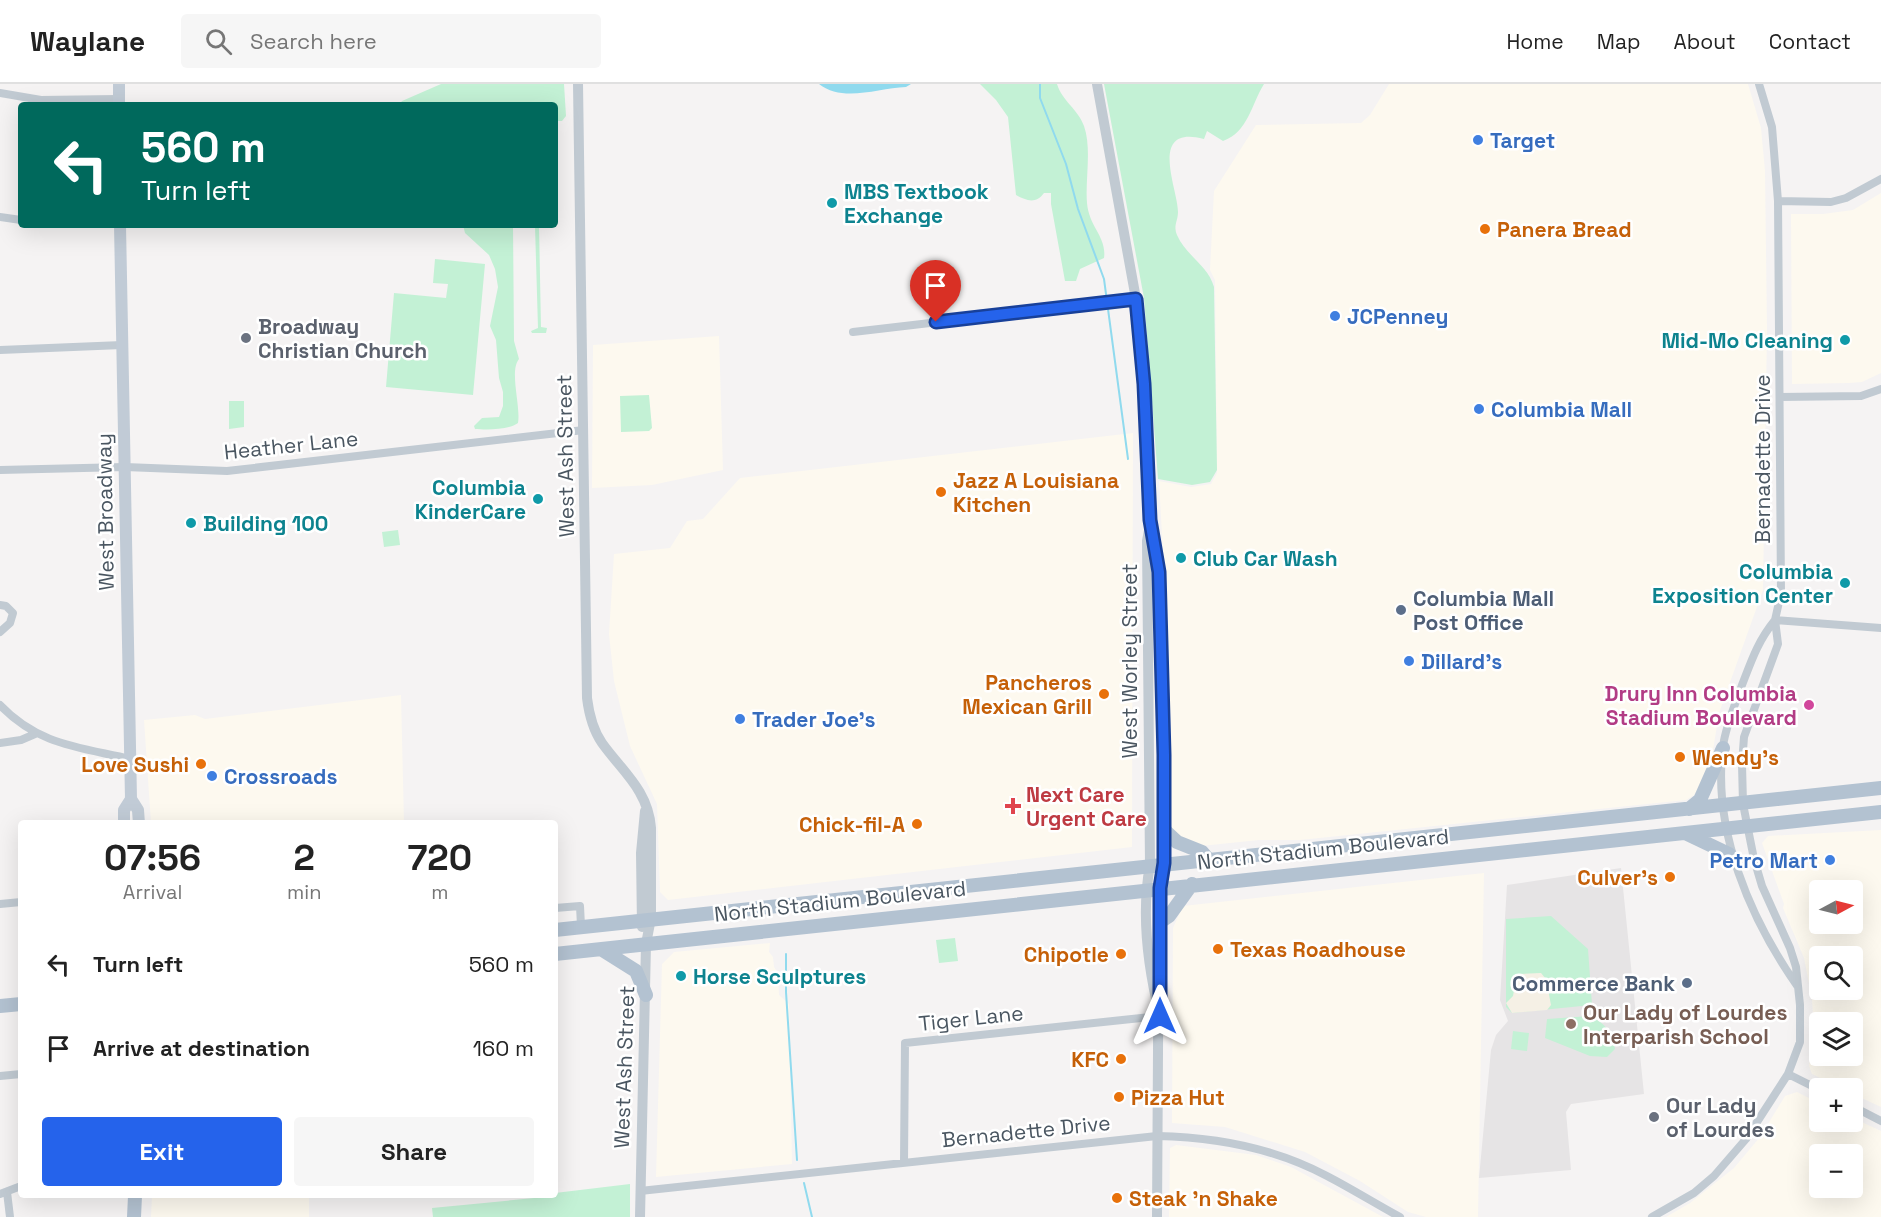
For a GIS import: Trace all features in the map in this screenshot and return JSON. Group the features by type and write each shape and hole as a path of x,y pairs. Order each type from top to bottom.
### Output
{"main road":[{"path":"119,84 119,102"},
{"name":"West Broadway","path":"120,228 131,799 138,810 139,820"},
{"path":"1689,809 1700,800 1723,748"},
{"name":"North Stadium Boulevard","path":"558,930 1881,788"},
{"name":"West Broadway","path":"124,820 124,810 131,799"},
{"name":"North Stadium Boulevard","path":"558,954 1153,888 1881,812"},
{"path":"1164,830 1177,842 1202,852 1208,859"},
{"path":"1683,832 1729,854 1736,862"},
{"path":"1160,922 1169,916 1192,884"},
{"path":"601,949 636,971 646,995"},
{"path":"0,1006 18,1004"},
{"path":"134,1217 135,1198"}],"street":[{"name":"West Ash Street","path":"578,84 589,713 602,742 632,776 645,811 650,818 651,828 646,919 640,1217"},
{"name":"West Worley Street","path":"1097,84 1136,299 1144,384 1150,520 1159,572 1164,830 1153,888 1150,976 1160,1016"},
{"name":"Bernadette Drive","path":"1652,1217 1694,1193 1714,1176 1746,1139 1788,1074 1800,1042 1799,988 1790,948 1762,886 1746,826 1743,804 1744,736 1778,644 1775,620 1780,593 1778,201 1772,127 1759,84"},
{"path":"0,93 41,100 119,102"},
{"path":"1778,201 1831,201 1846,198 1881,179"},
{"path":"0,217 18,220"},
{"path":"853,332 1136,299"},
{"path":"0,350 122,345"},
{"path":"1780,397 1861,396 1881,389"},
{"name":"Heather Lane","path":"0,470 125,467 227,471 584,430"},
{"name":"West Worley Street","path":"1150,520 1147,541 1157,864"},
{"path":"0,605 6,606 13,613 9,623 0,632"},
{"path":"1775,620 1881,628"},
{"name":"Bernadette Drive","path":"1775,620 1759,641 1731,715 1723,748 1725,806 1728,828 1745,892 1759,921 1799,988"},
{"path":"0,705 35,734 52,741 130,759"},
{"path":"0,743 21,740 35,734"},
{"name":"West Worley Street","path":"1153,888 1160,922 1157,1217"},
{"path":"0,904 18,902"},
{"path":"558,908 580,906 581,926"},
{"name":"Tiger Lane","path":"904,1162 905,1043 1160,1016"},
{"path":"0,1076 18,1074"},
{"path":"1788,1074 1809,1084"},
{"path":"1863,1112 1881,1121"},
{"name":"Bernadette Drive","path":"640,1191 1157,1136 1230,1141 1265,1150 1327,1175 1400,1217"},
{"path":"10,1217 4,1193 18,1187"}],"shaded area":[{"name":"Columbia Mall","path":"1389,84 1748,84 1761,128 1765,171 1767,330 1763,590 1719,713 1710,769 1694,795 1686,800 1300,840 1259,840 1201,846 1175,834 1171,825 1166,607 1159,481 1191,487 1211,484 1217,473 1215,280 1210,270 1214,191 1256,125 1361,123 1370,115"},
{"path":"1881,193 1881,373 1862,382 1792,384 1791,214 1823,214 1853,210"},
{"path":"719,336 723,470 652,485 592,488 593,345"},
{"path":"1133,433 1132,847 668,900 660,892 657,804 630,746 614,681 609,634 614,554 670,548 687,521 703,519 740,478"},
{"name":"Crossroads","path":"401,695 404,820 151,820 144,720 195,715 205,719"},
{"path":"1881,830 1881,1107 1863,1099 1863,1078 1820,1078 1812,1074 1809,1066 1863,1066 1863,1012 1813,1012 1812,1000 1863,1000 1863,946 1809,946 1809,984 1804,958 1783,908 1784,904 1762,843 1768,836"},
{"name":"Our Lady of Lourdes Interparish School","path":"1621,868 1644,1094 1571,1104 1566,1112 1571,1170 1479,1178 1491,1050 1496,1035 1508,1021 1500,1000 1507,885"},
{"path":"1484,873 1478,1217 1426,1217 1408,1212 1360,1181 1305,1152 1225,1127 1172,1123 1173,928 1183,906"},
{"path":"770,943 769,952 778,973 779,995 789,1004 792,1164 656,1177 662,964 674,952"},
{"path":"1797,1092 1809,1098 1809,1132 1863,1132 1863,1123 1881,1131 1881,1217 1666,1217 1690,1203 1734,1168 1760,1137 1785,1096"},
{"path":"1176,1145 1256,1155 1291,1167 1383,1217 1169,1217 1170,1148"},
{"path":"152,1198 309,1198 309,1217 151,1217"}],"green space":[{"path":"441,84 564,84 566,116 562,121 558,121 558,102 402,101"},
{"path":"980,84 1057,84 1084,126 1088,144 1088,211 1103,244 1104,258 1080,269 1076,281 1065,281 1051,193 1044,193 1035,200 1024,199 1016,195 1008,117 996,100"},
{"path":"1104,84 1264,84 1244,125 1231,137 1223,141 1207,131 1204,139 1187,137 1176,141 1171,149 1171,175 1178,212 1176,232 1186,249 1207,273 1214,287 1217,470 1210,482 1192,485 1158,479 1144,298"},
{"path":"464,228 513,228 514,341 519,359 515,372 518,423 504,428 475,429 474,426 482,418 499,417 503,406 503,392 499,378 496,340 490,326 498,287 495,269 489,255 465,233"},
{"path":"535,228 539,228 541,327 547,328 546,333 532,333 531,331 538,328"},
{"path":"435,259 485,264 473,395 386,387 394,293 446,298 448,284 433,283"},
{"path":"649,395 652,428 649,431 621,432 620,396"},
{"path":"229,401 244,401 244,427 229,429"},
{"path":"398,530 400,545 384,547 382,532"},
{"path":"1551,916 1588,949 1592,1005 1512,1013 1506,1007 1506,919"},
{"path":"955,938 958,961 939,963 936,940"},
{"path":"1590,1016 1604,1025 1610,1033 1615,1049 1607,1057 1590,1056 1545,1038 1547,1019"},
{"path":"1513,1031 1529,1033 1527,1051 1511,1049"},
{"path":"630,1184 630,1217 433,1217 432,1208 534,1198 558,1198 558,1193"}],"sand":[{"path":"1541,973 1546,979 1551,1005 1547,1010 1512,1013 1506,1003 1513,996 1517,974"}],"water":[{"path":"819,84 911,84 906,87 850,94 828,90"}],"waterway":[{"path":"1040,84 1040,98 1066,164 1078,209 1104,279 1128,459"},
{"path":"786,954 786,992 797,1160"},
{"path":"804,1183 812,1217"}],"place":[{"name":"Target","path":"1478,140"},
{"name":"MBS Textbook Exchange","path":"832,203"},
{"name":"Panera Bread","path":"1485,229"},
{"name":"JCPenney","path":"1335,316"},
{"name":"Broadway Christian Church","path":"246,338"},
{"name":"Mid-Mo Cleaning","path":"1845,340"},
{"name":"Columbia Mall","path":"1479,409"},
{"name":"Jazz A Louisiana Kitchen","path":"941,492"},
{"name":"Columbia KinderCare","path":"538,499"},
{"name":"Building 100","path":"191,523"},
{"name":"Club Car Wash","path":"1181,558"},
{"name":"Columbia Exposition Center","path":"1845,583"},
{"name":"Columbia Mall Post Office","path":"1401,610"},
{"name":"Dillard's","path":"1409,661"},
{"name":"Pancheros Mexican Grill","path":"1104,694"},
{"name":"Drury Inn Columbia Stadium Boulevard","path":"1809,705"},
{"name":"Trader Joe's","path":"740,719"},
{"name":"Wendy's","path":"1680,757"},
{"name":"Love Sushi","path":"201,764"},
{"name":"Crossroads","path":"212,776"},
{"name":"Next Care Urgent Care","path":"1013,806"},
{"name":"Chick-fil-A","path":"917,824"},
{"name":"Petro Mart","path":"1830,860"},
{"name":"Culver's","path":"1670,877"},
{"name":"Texas Roadhouse","path":"1218,949"},
{"name":"Chipotle","path":"1121,954"},
{"name":"Horse Sculptures","path":"681,976"},
{"name":"Commerce Bank","path":"1687,983"},
{"name":"Our Lady of Lourdes Interparish School","path":"1571,1024"},
{"name":"KFC","path":"1121,1059"},
{"name":"Pizza Hut","path":"1119,1097"},
{"name":"Our Lady of Lourdes","path":"1654,1117"},
{"name":"Steak 'n Shake","path":"1117,1198"}],"route":[{"path":"936,322 1136,299 1144,384 1150,520 1156,540 1161,605 1164,863 1160,888 1160,1016"}]}
